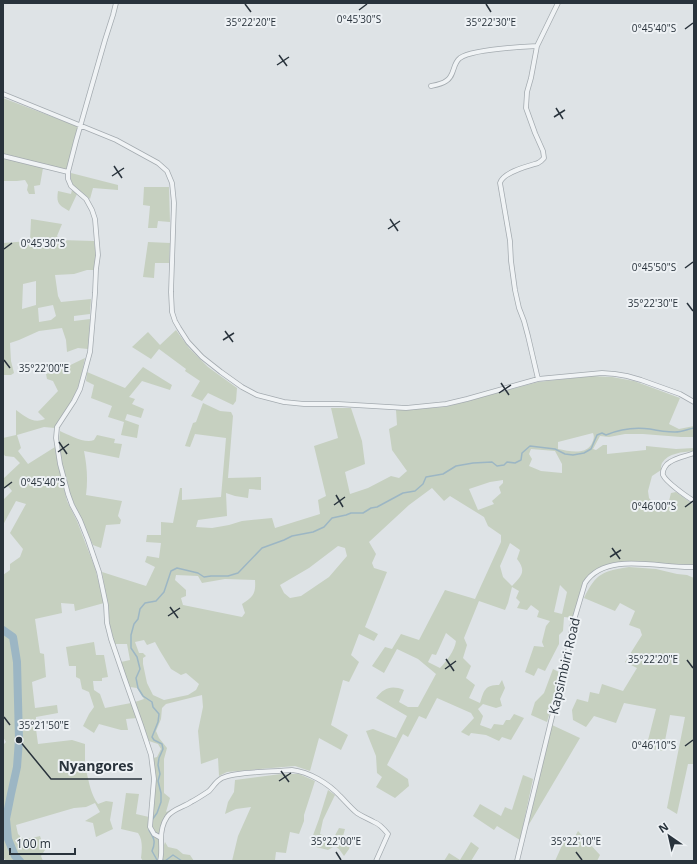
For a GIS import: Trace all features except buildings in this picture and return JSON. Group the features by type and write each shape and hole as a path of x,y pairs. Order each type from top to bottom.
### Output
{"street":[{"path":"116,3 115,11 105,40 68,172 68,179 71,186 86,199 92,210 95,220 98,255 90,352 80,388 74,401 57,426 56,438 68,494 88,540 99,572 111,639 151,755 154,779 150,827 152,832 161,838"},
{"path":"538,379 515,290 510,241 500,183 502,178 508,174 538,163 544,158 543,151 526,108 527,92 537,46 558,3"},
{"path":"431,86 448,80 456,62 465,54 537,46"},
{"path":"3,94 116,140 158,163 166,171 172,183 174,202 171,284 172,312 179,328 188,342 202,357 242,387 258,395 284,402 304,404 338,404 406,408 446,404 538,379 602,373 627,376 651,383 680,394 694,402"},
{"path":"3,156 68,172"},
{"path":"694,453 672,461 664,468 663,475 669,482 694,502"},
{"name":"Kapsimbiri Road","path":"517,861 569,647 572,627 585,583 599,570 611,565 634,564 694,567"},
{"path":"160,861 162,856 161,838 167,817 171,813 208,792 220,779 230,776 292,770 318,779 339,794 359,815 375,822 388,834 376,861"}],"green space":[{"path":"3,98 79,127 66,170 3,156"},
{"path":"3,158 43,168 40,185 34,186 35,194 29,194 27,190 28,185 25,180 3,181"},
{"path":"71,173 118,185 118,190 93,188 90,199 73,185"},
{"path":"144,187 169,187 170,222 158,221 157,228 148,228 150,206 143,205"},
{"path":"72,190 77,194 69,211 59,204 57,199 58,191 71,194"},
{"path":"31,219 62,224 57,236 60,240 94,241 96,256 94,270 87,270 74,274 55,275 58,296 61,302 91,299 90,314 74,316 74,321 90,319 88,349 78,348 67,352 66,340 62,328 39,331 10,343 11,361 14,373 11,375 3,375 3,243 30,241","holes":["36,281 36,305 22,309 23,284","53,305 56,316 51,320 39,322 38,308"]},
{"path":"148,242 170,243 169,263 155,263 154,278 143,277"},
{"path":"176,330 189,348 208,367 237,388 236,401 233,405 208,393 202,401 191,396 200,381 185,371 186,369 159,349 151,359 132,347 148,332 160,345"},
{"path":"85,358 75,393 55,428 44,427 17,435 21,448 18,451 28,464 55,447 67,501 77,521 95,568 104,603 75,611 74,604 61,603 62,613 35,619 40,653 44,654 46,677 32,682 35,708 57,705 58,713 36,717 38,744 72,740 85,744 85,764 94,766 94,770 86,770 89,784 98,804 106,801 113,802 110,820 113,829 96,837 93,823 85,821 100,812 95,803 86,807 74,808 16,825 18,834 23,839 40,836 45,850 41,856 43,861 6,861 3,857 3,743 4,744 6,742 3,737 3,575 10,570 10,564 20,557 23,549 10,533 26,504 16,501 3,525 3,500 12,491 8,486 3,489 3,479 20,463 14,457 5,456 3,453 3,438 16,435 16,410 33,420 37,421 45,419 38,412 58,391 53,381 47,379 46,374 60,370"},
{"path":"143,367 172,385 170,390 142,381 129,397 135,399 132,404 144,409 141,418 127,414 125,420 139,425 137,438 121,435 124,422 108,417 112,406 91,398 94,385 86,381 87,372 125,388"},
{"path":"591,376 612,377 634,381 680,398 669,424 679,429 694,426 694,437 643,434 625,434 609,437 600,436 593,449 596,450 603,445 607,445 607,454 646,450 646,446 676,449 694,448 693,451 668,457 662,464 661,470 652,476 648,491 649,498 654,504 669,501 671,493 676,492 694,505 694,565 617,562 606,565 597,570 590,575 581,589 573,618 564,617 563,631 559,635 559,644 545,671 538,668 534,676 525,672 534,646 544,647 542,642 546,626 550,621 537,617 539,611 531,605 527,610 517,608 520,602 516,598 519,591 512,587 505,610 479,601 464,638 467,645 463,658 471,666 466,678 475,685 469,698 480,703 486,689 494,685 499,685 502,680 505,688 500,699 502,706 496,708 483,704 478,709 483,716 480,725 491,729 494,724 503,725 506,720 510,720 514,714 524,718 511,740 502,737 499,741 486,735 471,733 469,736 461,732 474,718 471,713 437,698 426,719 419,716 408,737 403,734 387,765 408,779 409,786 395,798 376,787 382,777 377,773 376,756 366,731 373,729 396,738 407,716 376,698 388,688 399,688 404,690 399,702 408,707 418,707 436,674 418,659 397,649 384,673 372,666 385,647 392,649 401,634 419,640 445,590 475,599 501,542 501,535 488,526 484,517 450,496 444,501 432,488 409,505 369,542 376,554 372,563 374,568 387,572 365,627 378,634 374,641 359,634 351,655 359,662 349,682 343,680 331,725 348,735 341,750 319,738 310,771 295,766 227,772 219,776 218,758 201,764 198,731 203,707 202,695 166,704 162,708 161,719 156,731 159,738 167,748 164,759 164,793 170,798 166,812 171,810 164,818 160,836 157,834 152,826 152,813 155,796 153,758 157,757 161,749 158,744 149,741 135,702 144,699 137,688 130,687 121,662 130,660 127,644 115,644 110,626 102,572 146,586 155,567 145,562 147,556 159,558 161,543 146,542 147,535 161,535 161,522 173,523 180,488 182,488 182,500 221,497 226,438 195,434 190,447 185,446 193,423 196,422 203,403 220,411 231,412 233,416 228,478 261,477 261,490 249,489 248,498 226,493 227,516 198,520 196,527 212,528 242,521 272,518 275,528 320,514 318,500 326,496 314,446 338,438 331,408 351,408 362,441 365,464 345,472 350,494 368,488 391,476 399,478 407,471 392,450 389,429 397,425 396,410 445,407 538,382","holes":["593,433 594,438 592,444 584,450 576,452 558,449 558,442","531,449 555,451 562,464 562,473 541,471 529,466 532,459 529,454","503,480 503,483 499,487 501,493 492,501 494,504 478,510 469,489 490,482","510,543 520,550 517,559 522,567 522,574 512,586 503,577 500,566","338,546 345,548 347,556 329,577 301,596 290,598 284,593 280,585 309,568","176,575 198,576 202,583 225,579 255,580 253,595 242,604 245,613 242,617 183,605 181,598 186,596 186,590 175,580","560,585 567,592 562,614 554,612","446,633 456,641 452,652 440,668 428,662 432,654 436,655","144,640 147,645 155,642 171,669 181,675 186,673 199,684 196,690 188,695 164,700 153,695 147,683 143,664 143,658 146,656 143,653 139,653 135,642"]},
{"path":"60,431 72,437 86,441 94,440 97,435 115,439 114,443 122,444 119,458 84,451 87,473 86,495 122,501 118,516 121,520 120,524 106,525 101,548 93,545 69,490 61,461 59,446"},
{"path":"629,567 656,569 687,575 694,578 694,764 688,764 677,814 667,808 685,717 670,715 663,751 646,748 656,709 624,703 616,723 594,716 586,727 573,720 572,710 577,699 588,702 590,692 599,694 602,684 623,691 637,668 625,662 642,635 640,629 629,625 635,611 620,603 615,611 584,598 592,583 601,575 613,570"},
{"path":"94,642 96,655 104,655 108,677 102,678 102,681 93,681 94,690 100,694 105,708 131,703 137,718 126,719 128,730 121,730 99,724 94,733 83,726 94,707 89,692 82,689 80,679 76,677 76,666 69,666 66,647"},
{"path":"553,669 561,673 547,722 531,715 535,702 544,693"},
{"path":"552,725 580,738 528,826"},
{"path":"281,774 299,774 315,781 299,834 290,832 286,853 276,852 275,860 281,861 232,861 238,836 251,807 236,809 225,814 228,802 234,792 235,780"},
{"path":"523,775 533,779 520,840 497,826 494,830 473,816 480,804 501,816 505,807 512,810"},
{"path":"328,790 335,795 323,820 320,834 333,839 339,828 345,829 342,840 351,842 349,849 344,856 335,846 328,850 316,847 318,842 312,838"},
{"path":"126,793 139,794 136,814 149,817 148,830 159,840 158,861 143,861 141,858 142,848 140,836 138,833 121,829"},
{"path":"578,831 600,855 597,861 555,861 564,841 571,844"},
{"path":"165,842 168,847 177,849 183,854 190,855 194,861 162,861"},
{"path":"471,842 479,848 471,861 444,861 449,853 460,860"}],"waterway":[{"path":"152,820 157,813 161,802 161,793 158,781 160,774 158,765 163,749 162,744 154,740 152,737 158,722 159,714 153,707 152,702 143,696 138,688 136,678 140,669 137,657 131,648 131,635 134,624 138,619 140,609 145,603 156,601 164,592 171,571 177,568 198,573 204,577 228,576 238,573 262,548 292,536 313,532 324,527 332,518 351,513 363,513 403,493 415,491 423,484 426,477 443,474 456,466 492,462 497,466 504,465 507,462 515,463 521,460 522,453 530,446 555,449 565,454 573,455 584,453 591,449 597,435 602,433 606,435 622,430 639,428 666,432 678,432 694,428"},
{"path":"3,630 13,637 17,662 19,740 17,767 6,819 8,839 15,856 20,861"},
{"path":"150,829 149,830 154,843 152,851 157,860 156,861"},
{"path":"162,860 165,861 173,855 182,861"}],"place":[{"name":"Nyangores","path":"19,740"}]}
